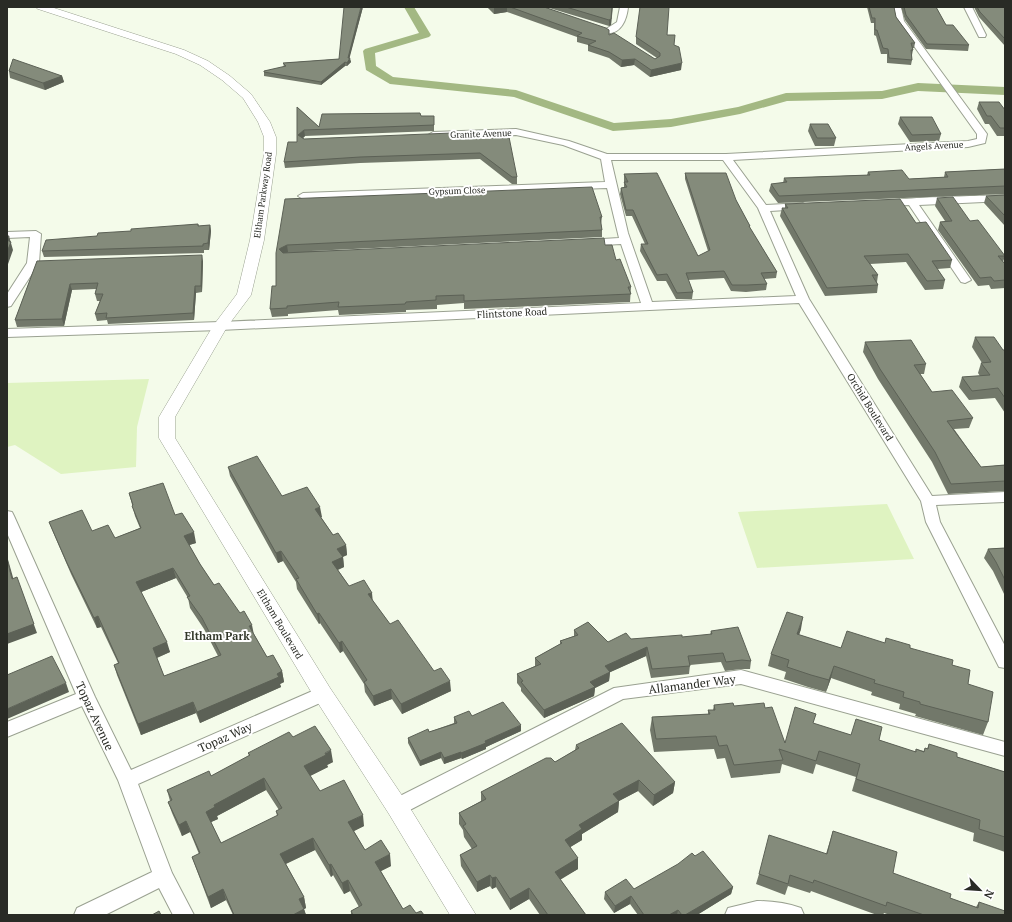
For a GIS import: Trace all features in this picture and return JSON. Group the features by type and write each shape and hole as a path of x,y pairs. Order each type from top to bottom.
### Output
{"street":[{"name":"Eltham Parkway Road","path":"41,7 180,52 204,63 226,78 247,96 264,122 270,137 270,154 257,240 244,295 220,326"},
{"path":"609,32 618,28 622,23 624,7"},
{"name":"Angels Avenue","path":"726,157 960,144 982,141 982,134 900,20 897,7"},
{"path":"968,7 982,35"},
{"name":"Granite Avenue","path":"420,136 516,132 566,143 606,157 726,157"},
{"path":"606,157 610,185 624,241 648,307"},
{"name":"Orchid Boulevard","path":"726,157 762,208 803,299 928,501 933,522 1005,662"},
{"name":"Gypsum Close","path":"303,196 610,185"},
{"path":"872,203 1005,198"},
{"path":"911,201 965,280"},
{"path":"762,208 817,205"},
{"path":"7,235 36,234 37,262 8,299"},
{"path":"577,243 624,241"},
{"name":"Flintstone Road","path":"7,333 220,326 803,299"},
{"name":"Eltham Boulevard","path":"220,326 167,417 167,438 323,694 398,807 464,915"},
{"path":"928,501 1005,497"},
{"name":"Topaz Avenue","path":"7,516 86,697 126,780 163,876 184,915"},
{"name":"Allamander Way","path":"398,807 620,693 741,677 1005,749"},
{"name":"Topaz Way","path":"126,780 323,694"},
{"path":"7,730 86,697"},
{"path":"84,915 163,876"},
{"path":"735,915 748,911 786,912 794,915"}],"green space":[{"path":"149,379 137,427 136,467 61,474 15,445 7,447 7,383"},
{"path":"887,504 914,559 757,568 738,512"}],"building":[{"path":"344,7 361,7 348,58 350,58 347,63 345,62 321,82 264,72 286,66 283,63 339,59"},
{"path":"510,7 544,7 606,28 609,30 609,35 614,33 655,59 660,56 660,53 636,37 640,7 669,7 667,35 675,35 674,45 679,47 682,63 651,70 635,59 622,60 609,52 588,45 596,41 577,36 582,33"},
{"path":"566,7 612,7 611,19 609,20"},
{"path":"869,7 894,7 896,17 915,43 911,43 913,50 911,50 912,60 889,58 888,49 883,48 877,30 875,30 875,18 872,18"},
{"path":"904,7 936,7 946,25 953,25 969,45 927,44 906,15"},
{"path":"977,7 1005,7 1005,39 980,12"},
{"path":"13,59 62,76 43,83 9,71"},
{"path":"979,102 999,102 1005,110 1005,128 1000,128 991,116 987,116"},
{"path":"297,107 319,127 322,114 420,113 421,116 434,116 434,125 304,130 298,135 304,139 452,133 452,136 496,135 497,138 509,137 517,177 512,177 480,153 360,157 284,162 288,142 297,142"},
{"path":"900,117 932,117 941,134 912,135"},
{"path":"810,124 828,124 836,138 817,138"},
{"path":"1005,169 1005,186 779,196 771,184 787,182 784,178 870,175 868,172 902,170 909,179 948,177 945,172"},
{"path":"657,173 698,256 710,250 685,173 726,173 736,200 749,226 777,272 761,273 767,284 732,285 724,271 686,273 693,292 677,293 667,274 657,275 641,244 648,244 633,210 626,210 621,188 627,187 624,182 628,182 624,174"},
{"path":"592,187 602,217 600,217 602,230 287,245 279,249 283,253 604,238 605,245 612,245 616,260 620,259 631,287 628,287 631,294 464,301 464,295 436,296 436,300 406,302 405,304 338,307 339,302 287,306 287,308 270,309 272,286 276,286 276,253 285,199"},
{"path":"1005,195 1005,216 986,196"},
{"path":"953,197 970,221 978,220 1005,256 998,256 1005,264 1005,280 994,281 991,277 980,278 940,222 952,221 937,198"},
{"path":"900,199 916,223 926,222 952,260 932,261 945,280 927,281 908,254 864,256 878,275 872,275 878,285 827,288 782,208 788,208 785,204"},
{"path":"198,224 198,226 210,225 208,243 203,244 203,246 42,251 46,240 97,236 98,233 131,231 131,229"},
{"path":"7,240 11,242 7,252"},
{"path":"202,255 201,286 195,286 193,313 106,318 107,313 95,314 103,294 95,294 98,283 70,284 62,319 15,320 37,261"},
{"path":"975,337 994,337 1003,350 1005,350 1005,398 998,388 972,391 962,377 990,375 981,363 991,362"},
{"path":"911,340 926,364 914,365 932,392 952,390 973,418 947,421 981,467 1005,465 1005,481 951,484 935,452 880,369 865,342"},
{"path":"257,456 282,496 307,487 320,507 315,509 333,535 338,533 346,545 337,549 343,557 332,562 349,586 364,580 372,593 368,594 390,624 398,620 434,671 441,668 450,681 401,704 391,689 373,696 364,682 367,680 342,641 339,643 319,613 317,614 296,579 299,578 281,551 276,553 228,467"},
{"path":"163,483 175,515 182,513 194,532 184,536 200,564 214,585 219,583 240,613 244,611 252,625 249,626 267,657 273,655 282,671 277,674 279,677 197,712 193,702 138,724 114,665 119,663 98,616 94,618 49,522 82,510 92,531 108,525 115,538 141,528 132,506 129,493","holes":["173,568 190,596 187,597 202,618 221,655 164,676 153,648 167,642 136,582"]},
{"path":"1005,548 1005,580 988,549"},
{"path":"7,559 12,579 17,577 34,624 7,634"},
{"path":"787,612 803,617 797,634 841,648 847,631 885,643 886,638 910,645 910,648 953,660 952,665 970,670 968,684 993,692 988,722 920,704 920,702 903,697 904,692 874,683 875,680 834,666 829,680 787,667 789,660 771,654"},
{"path":"588,622 608,642 626,633 631,639 682,635 682,637 712,634 711,631 738,627 751,661 742,660 726,662 723,653 688,656 690,666 652,669 647,647 605,666 610,672 590,682 595,687 544,710 521,682 523,681 517,674 541,664 535,658 562,643 560,641 578,635 574,630"},
{"path":"52,656 66,683 7,709 7,675"},
{"path":"503,702 521,725 485,741 486,743 461,753 444,758 441,752 420,761 408,738 428,729 429,732 457,723 454,717 469,711 472,716"},
{"path":"733,703 734,706 764,703 765,708 772,707 785,743 795,707 816,714 813,723 851,735 856,719 882,727 879,740 916,752 916,749 924,752 925,748 928,749 929,744 957,753 957,757 1005,772 1005,837 979,829 980,820 856,779 860,764 819,751 816,761 779,749 783,760 734,765 727,745 719,746 716,736 656,739 652,717 710,714 708,710 715,710 714,705"},
{"path":"622,723 675,782 654,795 639,780 613,794 619,801 579,825 582,829 565,840 578,858 555,872 586,915 548,915 529,888 510,899 496,877 492,878 490,875 477,882 460,855 477,846 463,826 466,824 459,813 486,799 481,792 546,758 551,758 555,762 579,748 576,745"},
{"path":"315,726 331,750 325,753 326,755 304,766 320,791 344,780 363,815 348,822 365,850 381,840 390,854 375,862 403,909 410,905 416,913 421,911 424,915 353,915 351,911 362,905 348,880 342,883 313,838 280,854 304,897 299,899 304,909 293,915 234,915 223,889 208,897 192,857 200,853 186,821 179,825 168,802 172,800 167,790 209,771 211,776 250,755 248,753 289,732 293,737","holes":["264,778 282,808 276,811 278,815 221,843 206,812 215,807 214,805"]},
{"path":"833,831 897,852 893,873 951,894 950,898 978,908 979,902 1005,911 1005,915 924,915 887,902 886,906 814,880 813,883 790,875 788,884 759,874 769,835 827,854"},
{"path":"703,851 733,887 685,915 682,915 678,910 669,915 644,915 631,896 615,906 605,892 626,879 634,889 678,864 692,853 695,856"},
{"path":"159,911 161,915 152,915"}],"waterway":[{"path":"409,7 425,35 369,51 370,68 390,80 516,94 613,127 671,123 740,110 786,97 882,95 918,87 1005,91"}],"district":[{"name":"Eltham Park","path":"217,636"}]}
